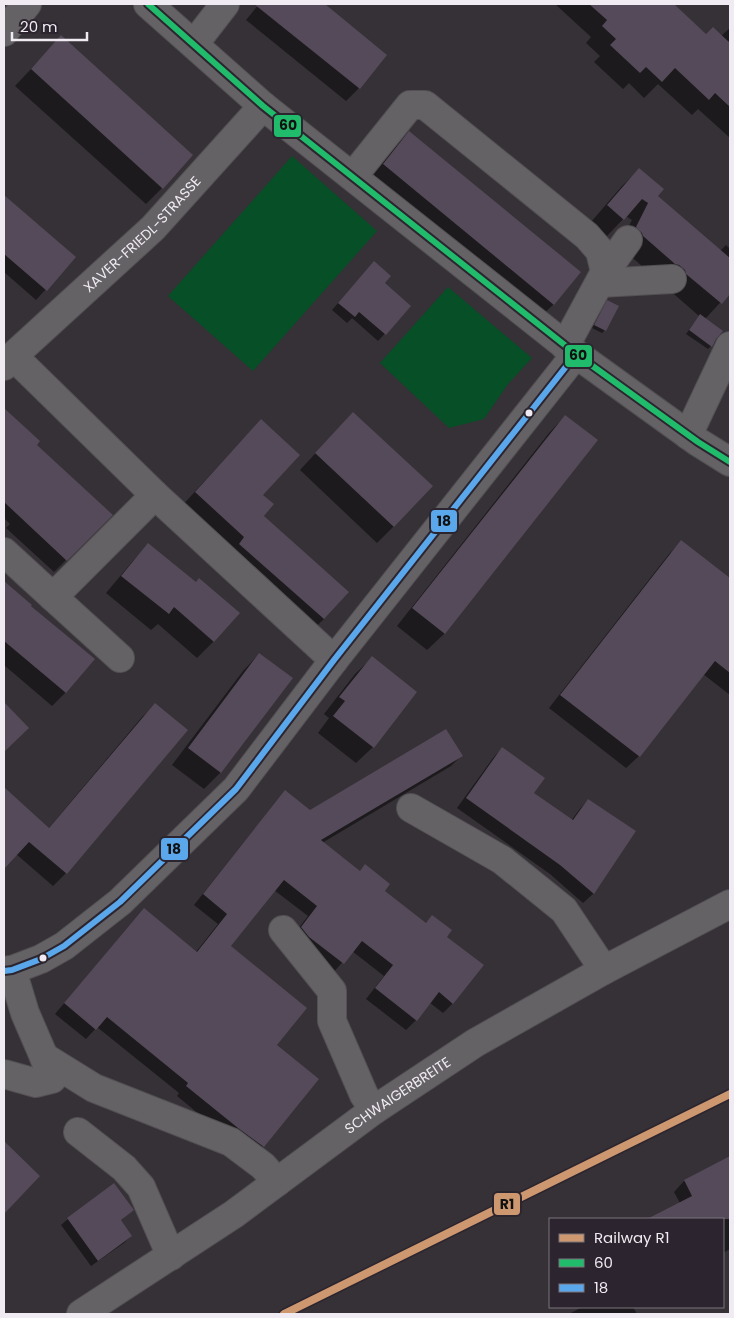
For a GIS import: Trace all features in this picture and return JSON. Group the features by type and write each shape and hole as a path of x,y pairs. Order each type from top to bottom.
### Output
{"street":[{"path":"4,32 27,4"},
{"path":"148,4 263,106 571,350 712,445"},
{"path":"194,44 225,4"},
{"path":"353,176 410,105 425,105 587,236 600,251 603,278"},
{"name":"XAVER-FRIEDL-STRASSE","path":"263,106 153,228 8,361 334,660"},
{"path":"4,1074 36,1083 52,1079 8,971 41,959 64,946 120,902 236,789 571,350 603,278 628,240"},
{"path":"603,278 672,279"},
{"path":"712,445 730,346"},
{"path":"712,445 730,381"},
{"path":"54,597 155,495"},
{"path":"4,552 120,658"},
{"path":"410,808 502,860 564,910 604,970"},
{"name":"SCHWAIGERBREITE","path":"81,1314 234,1214 374,1110 474,1043 604,970 730,904"},
{"path":"283,930 332,991 332,1021 364,1095 374,1110"},
{"path":"44,1057 94,1088 231,1142 263,1166 277,1182"},
{"path":"78,1132 124,1168 141,1187 171,1256"}],"green space":[{"path":"292,156 377,231 253,371 168,296"},
{"path":"448,287 532,358 508,384 484,419 449,428 380,363"}],"building":[{"path":"254,4 325,4 387,55 360,89"},
{"path":"589,4 674,4 706,34 713,27 730,43 730,107 715,93 709,100 675,68 662,82 646,67 640,73 610,45 616,39 602,26 607,20"},
{"path":"61,35 193,155 163,189 31,69"},
{"path":"409,131 581,272 554,305 383,164"},
{"path":"639,168 664,189 658,196 730,258 730,294 722,304 686,274 685,270 675,264 643,236 636,227 648,203 642,199 624,220 607,205"},
{"path":"4,195 76,257 47,291 4,254"},
{"path":"374,261 391,276 385,283 411,306 386,335 359,312 355,317 338,303"},
{"path":"607,300 619,306 606,331 594,325"},
{"path":"700,314 723,331 712,347 689,330"},
{"path":"4,408 40,441 37,445 113,515 67,561 4,502"},
{"path":"353,412 433,486 394,527 315,453"},
{"path":"565,415 598,440 445,634 412,608"},
{"path":"261,419 300,455 263,495 274,504 264,516 349,592 324,619 239,544 244,537 195,492"},
{"path":"681,540 730,578 730,673 715,661 640,757 560,695"},
{"path":"148,543 196,582 199,578 240,613 214,642 174,607 169,614 121,576"},
{"path":"4,581 95,659 66,693 4,641"},
{"path":"259,653 293,678 221,773 188,748"},
{"path":"372,656 417,692 374,748 333,716 345,701 339,697"},
{"path":"4,702 29,728 4,752"},
{"path":"155,703 188,730 67,874 29,842 4,869 4,787 49,828"},
{"path":"446,729 463,756 321,840 360,871 365,864 390,884 385,891 426,923 432,915 452,930 447,937 484,965 453,1004 439,992 417,1021 375,988 393,965 362,941 344,964 309,937 301,927 317,906 284,880 231,946 307,1008 277,1045 319,1079 264,1147 186,1086 188,1083 107,1017 96,1030 64,1003 144,908 197,952 227,914 203,894 285,790 310,810"},
{"path":"502,747 545,778 534,793 573,820 588,799 636,831 594,894 560,865 466,798"},
{"path":"4,1141 40,1176 4,1214"},
{"path":"730,1156 730,1219 649,1218 692,1196 684,1180"},
{"path":"114,1183 134,1210 121,1220 132,1236 98,1261 67,1218"}],"rail line":[{"name":"R1","path":"284,1314 730,1094"}],"transit line":[{"name":"60","path":"148,4 263,106 576,354 698,442 730,462"},
{"name":"18","path":"4,971 12,970 41,959 64,946 120,902 236,789 334,660 576,354"}]}
